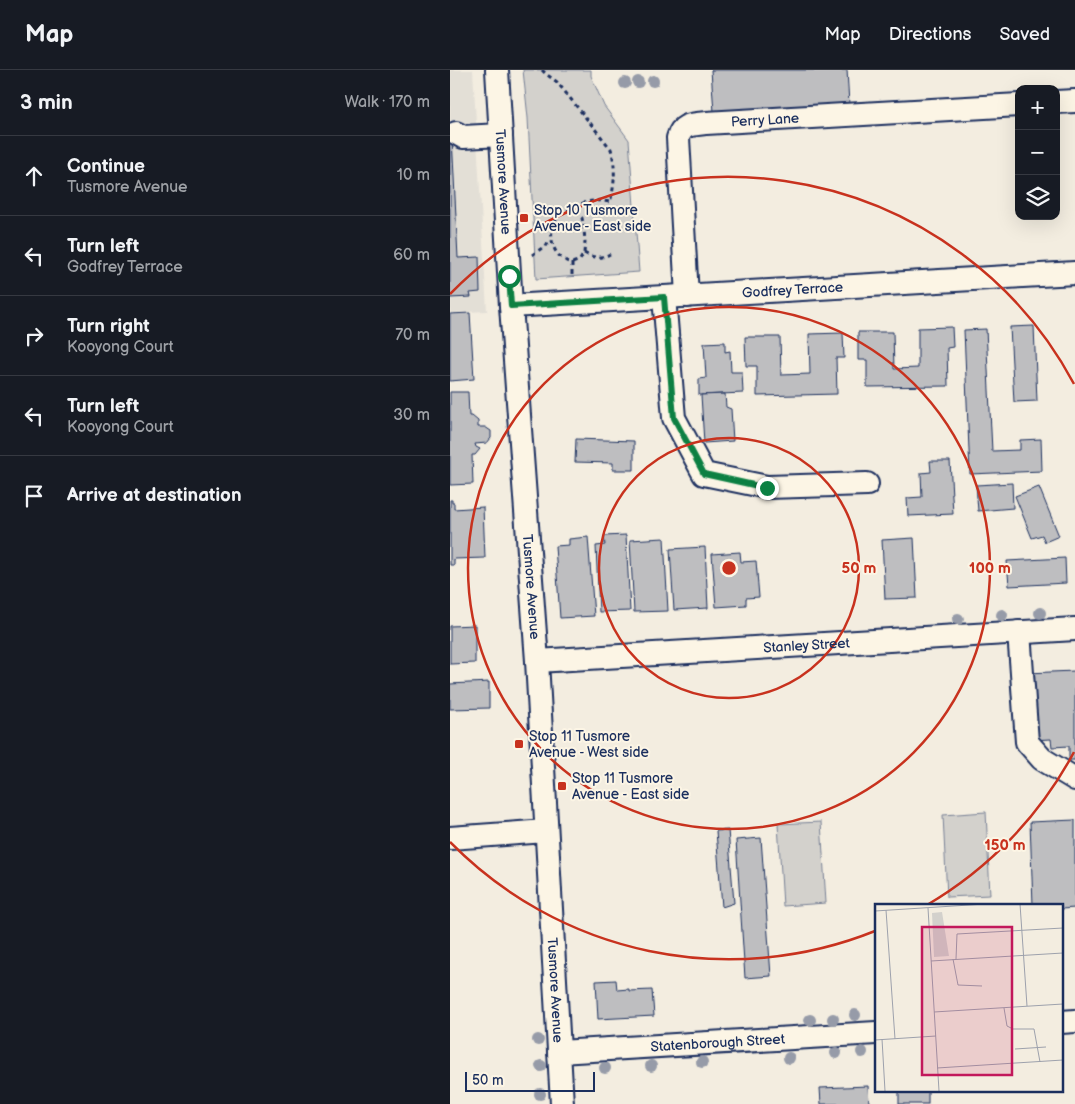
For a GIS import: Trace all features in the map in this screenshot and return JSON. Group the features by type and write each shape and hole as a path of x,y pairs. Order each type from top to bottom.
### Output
{"street":[{"name":"Tusmore Avenue","path":"497,70 511,306 537,661 562,1104"},
{"path":"1060,102 1075,101"},
{"name":"Perry Lane","path":"687,296 678,138 680,131 684,127 706,123 1015,105"},
{"path":"456,132 463,137 501,134"},
{"name":"Godfrey Terrace","path":"511,306 1075,274"},
{"path":"664,297 674,418 704,474 767,488 867,484"},
{"name":"Stanley Street","path":"537,661 1075,629"},
{"path":"1019,632 1028,742 1042,760 1075,778"},
{"path":"450,838 546,831"},
{"path":"1062,1022 1075,1022"},
{"name":"Statenborough Street","path":"558,1052 875,1033"}],"path":[{"path":"542,70 557,82 611,149 614,159 613,192 610,202 590,200 578,204 559,215 554,222 552,241 559,256 572,263 580,260 584,253 584,229 582,218 575,212 567,211"},
{"path":"532,255 552,241"},
{"path":"584,253 597,258 610,254"},
{"path":"572,263 572,279"}],"shaded area":[{"path":"450,70 473,70 487,311 450,313"},
{"path":"523,70 591,70 591,76 604,106 629,140 639,272 536,279 528,118"},
{"path":"986,812 990,895 947,897 943,815"},
{"path":"821,822 826,903 783,906 778,824"}],"building":[{"path":"711,70 847,70 849,104 714,112"},
{"path":"450,136 452,136 458,258 479,257 480,292 470,293 471,297 450,298"},
{"path":"470,313 474,379 450,381 450,314"},
{"path":"1034,326 1037,401 1014,402 1010,327"},
{"path":"952,327 953,347 947,348 948,386 867,387 867,360 858,360 858,332 893,332 894,369 918,368 918,328"},
{"path":"986,329 992,451 1020,450 1020,440 1041,439 1042,471 970,474 964,330"},
{"path":"843,333 844,358 836,358 837,394 757,396 757,366 746,366 745,337 780,337 781,375 810,374 809,334"},
{"path":"725,342 725,352 730,351 731,372 742,372 743,393 699,395 699,379 706,378 704,343"},
{"path":"450,392 468,392 469,416 478,421 478,427 485,427 491,431 491,438 487,443 475,444 480,449 475,455 472,455 473,484 450,485"},
{"path":"725,394 726,407 731,409 733,441 704,443 701,395"},
{"path":"576,439 634,441 634,470 613,470 613,463 575,462"},
{"path":"930,461 950,461 953,514 908,516 907,498 922,497 921,473 931,472"},
{"path":"1012,483 1013,508 978,511 976,485"},
{"path":"1039,487 1059,536 1045,542 1042,535 1032,538 1015,496"},
{"path":"450,500 454,503 454,509 483,507 485,558 454,559 454,565 450,565"},
{"path":"626,535 630,611 599,612 596,546 605,545 604,536"},
{"path":"588,537 594,616 560,618 555,546 569,545 569,539"},
{"path":"664,538 668,611 634,612 630,540"},
{"path":"914,538 917,598 885,599 882,540"},
{"path":"705,547 708,608 674,610 670,549"},
{"path":"740,552 741,562 756,561 759,597 746,598 746,605 716,607 712,554"},
{"path":"1065,558 1066,583 1009,586 1007,561"},
{"path":"475,625 475,663 450,664 450,626"},
{"path":"1075,671 1075,760 1069,760 1069,746 1052,747 1051,739 1030,740 1027,673"},
{"path":"489,682 489,708 450,709 450,684"},
{"path":"1075,820 1075,908 1062,909 1062,904 1033,904 1030,822"},
{"path":"728,830 734,903 722,907 716,831"},
{"path":"761,838 771,976 745,978 736,840"},
{"path":"616,980 617,990 652,990 654,1016 598,1019 596,981"},
{"path":"868,1086 869,1104 821,1104 820,1088"},
{"path":"899,1092 928,1092 928,1104 899,1104"}],"place":[{"name":"Stop 10 Tusmore Avenue - East side","path":"524,218"},
{"name":"Stop 11 Tusmore Avenue - West side","path":"519,744"},
{"name":"Stop 11 Tusmore Avenue - East side","path":"562,786"}],"route":[{"path":"509,276 511,306 664,297 674,418 704,474 767,488"}]}
